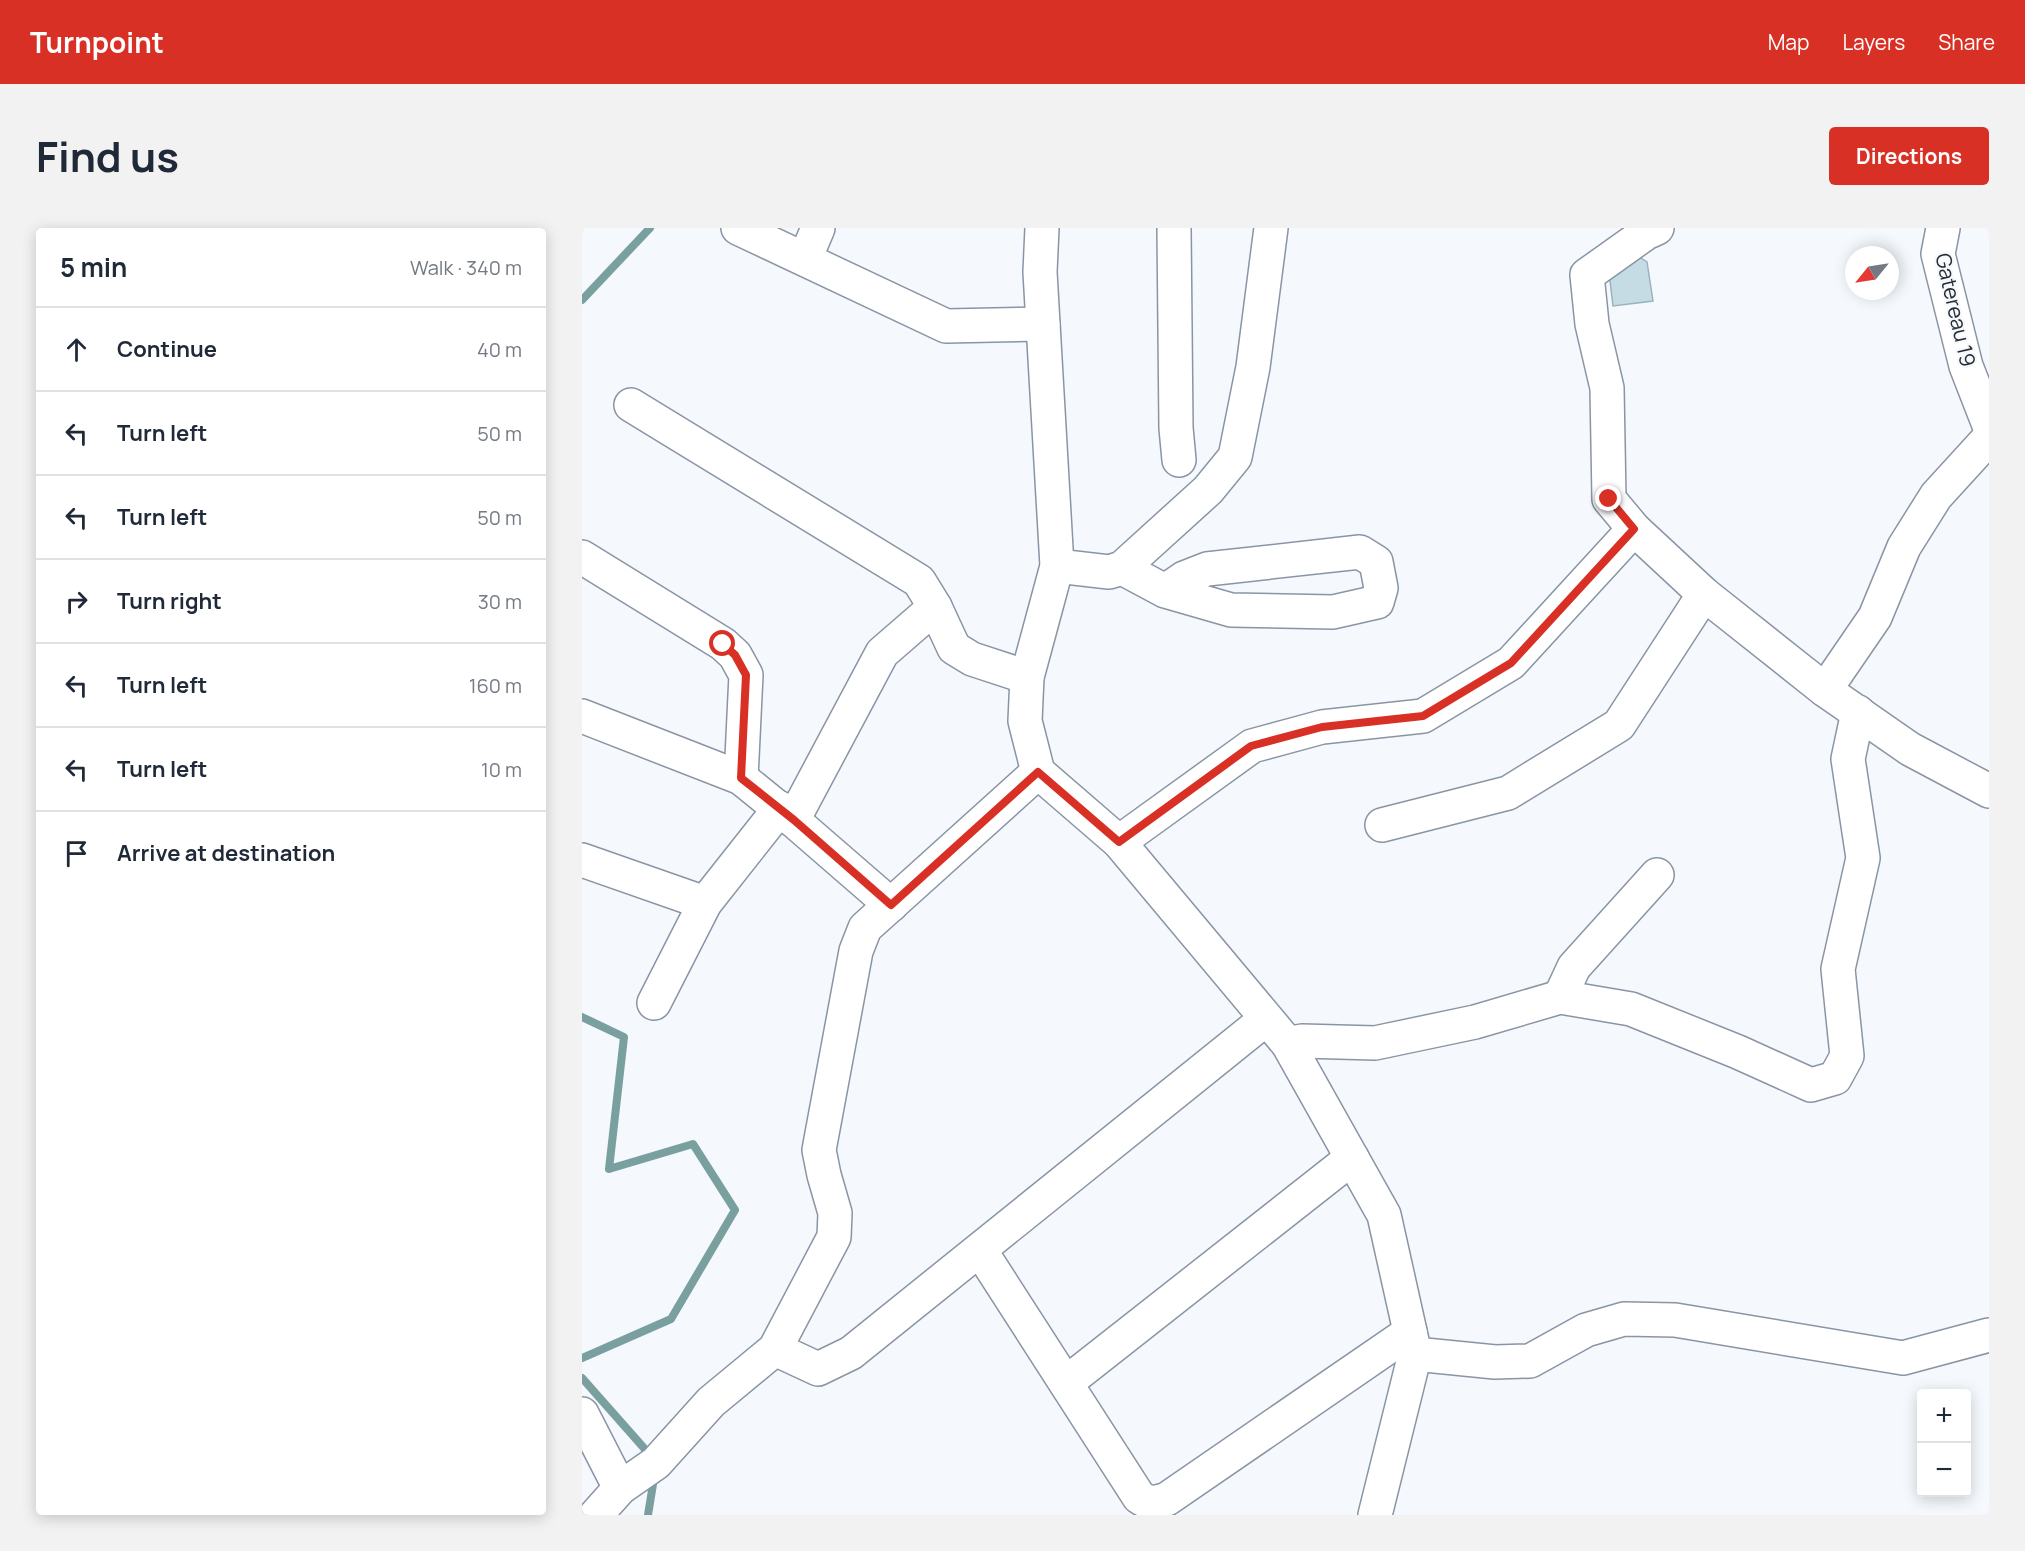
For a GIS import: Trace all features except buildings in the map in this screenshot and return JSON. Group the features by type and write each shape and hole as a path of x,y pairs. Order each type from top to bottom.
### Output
{"street":[{"path":"738,228 946,326 1043,324"},
{"path":"805,260 818,228"},
{"path":"1042,228 1040,272 1057,566 1027,677 1025,721 1038,772 1119,842 1288,1044 1384,1215 1413,1343 1375,1515"},
{"path":"1174,228 1176,428 1179,460"},
{"path":"1057,566 1109,572 1122,568 1208,490 1235,457 1253,367 1271,228"},
{"name":"Gatereau 19","path":"1943,228 1938,254 1966,366 1989,425"},
{"path":"1648,230 1587,275 1592,324 1607,388 1609,499 1634,529 1704,594 1825,690 1910,749 1989,791"},
{"path":"631,405 919,581 935,607 954,648 972,659 1027,677"},
{"path":"1825,690 1875,617 1904,547 1936,496 1989,438"},
{"path":"1119,842 1251,746 1322,727 1423,716 1511,663 1634,529"},
{"path":"1122,568 1165,591 1231,610 1333,612 1377,602 1381,588 1376,562 1360,552 1207,569 1184,578 1165,591"},
{"path":"582,557 723,644 735,655 746,675 741,778"},
{"path":"1382,825 1508,793 1618,725 1704,594"},
{"path":"654,1003 705,903 787,814 882,653 935,607"},
{"path":"1288,1044 1302,1041 1375,1042 1474,1022 1560,997 1631,1008 1811,1085 1835,1078 1847,1056 1838,969 1863,858 1848,759 1858,712"},
{"path":"582,716 741,778 787,814 891,905"},
{"path":"596,1515 620,1488 656,1463 711,1402 775,1349 834,1238 836,1213 819,1150 856,951 865,928 1038,772"},
{"path":"582,860 705,903"},
{"path":"1560,997 1574,967 1657,875"},
{"path":"775,1349 818,1369 851,1353 1266,1019"},
{"path":"1066,1383 1352,1158"},
{"path":"980,1250 1140,1497 1147,1503 1167,1499 1413,1343 1495,1362 1530,1361 1586,1330 1624,1319 1675,1320 1903,1358 1989,1335"},
{"path":"582,1414 620,1488"}],"waterway":[{"path":"582,300 650,228"},
{"path":"582,1017 624,1037 609,1169 693,1144 735,1210 671,1319 582,1358"},
{"path":"582,1378 651,1456"},
{"path":"648,1515 654,1478"}],"route":[{"path":"723,644 735,655 746,675 741,778 794,820 891,905 1038,772 1119,842 1251,746 1322,727 1423,716 1511,663 1634,529 1609,499"}]}
